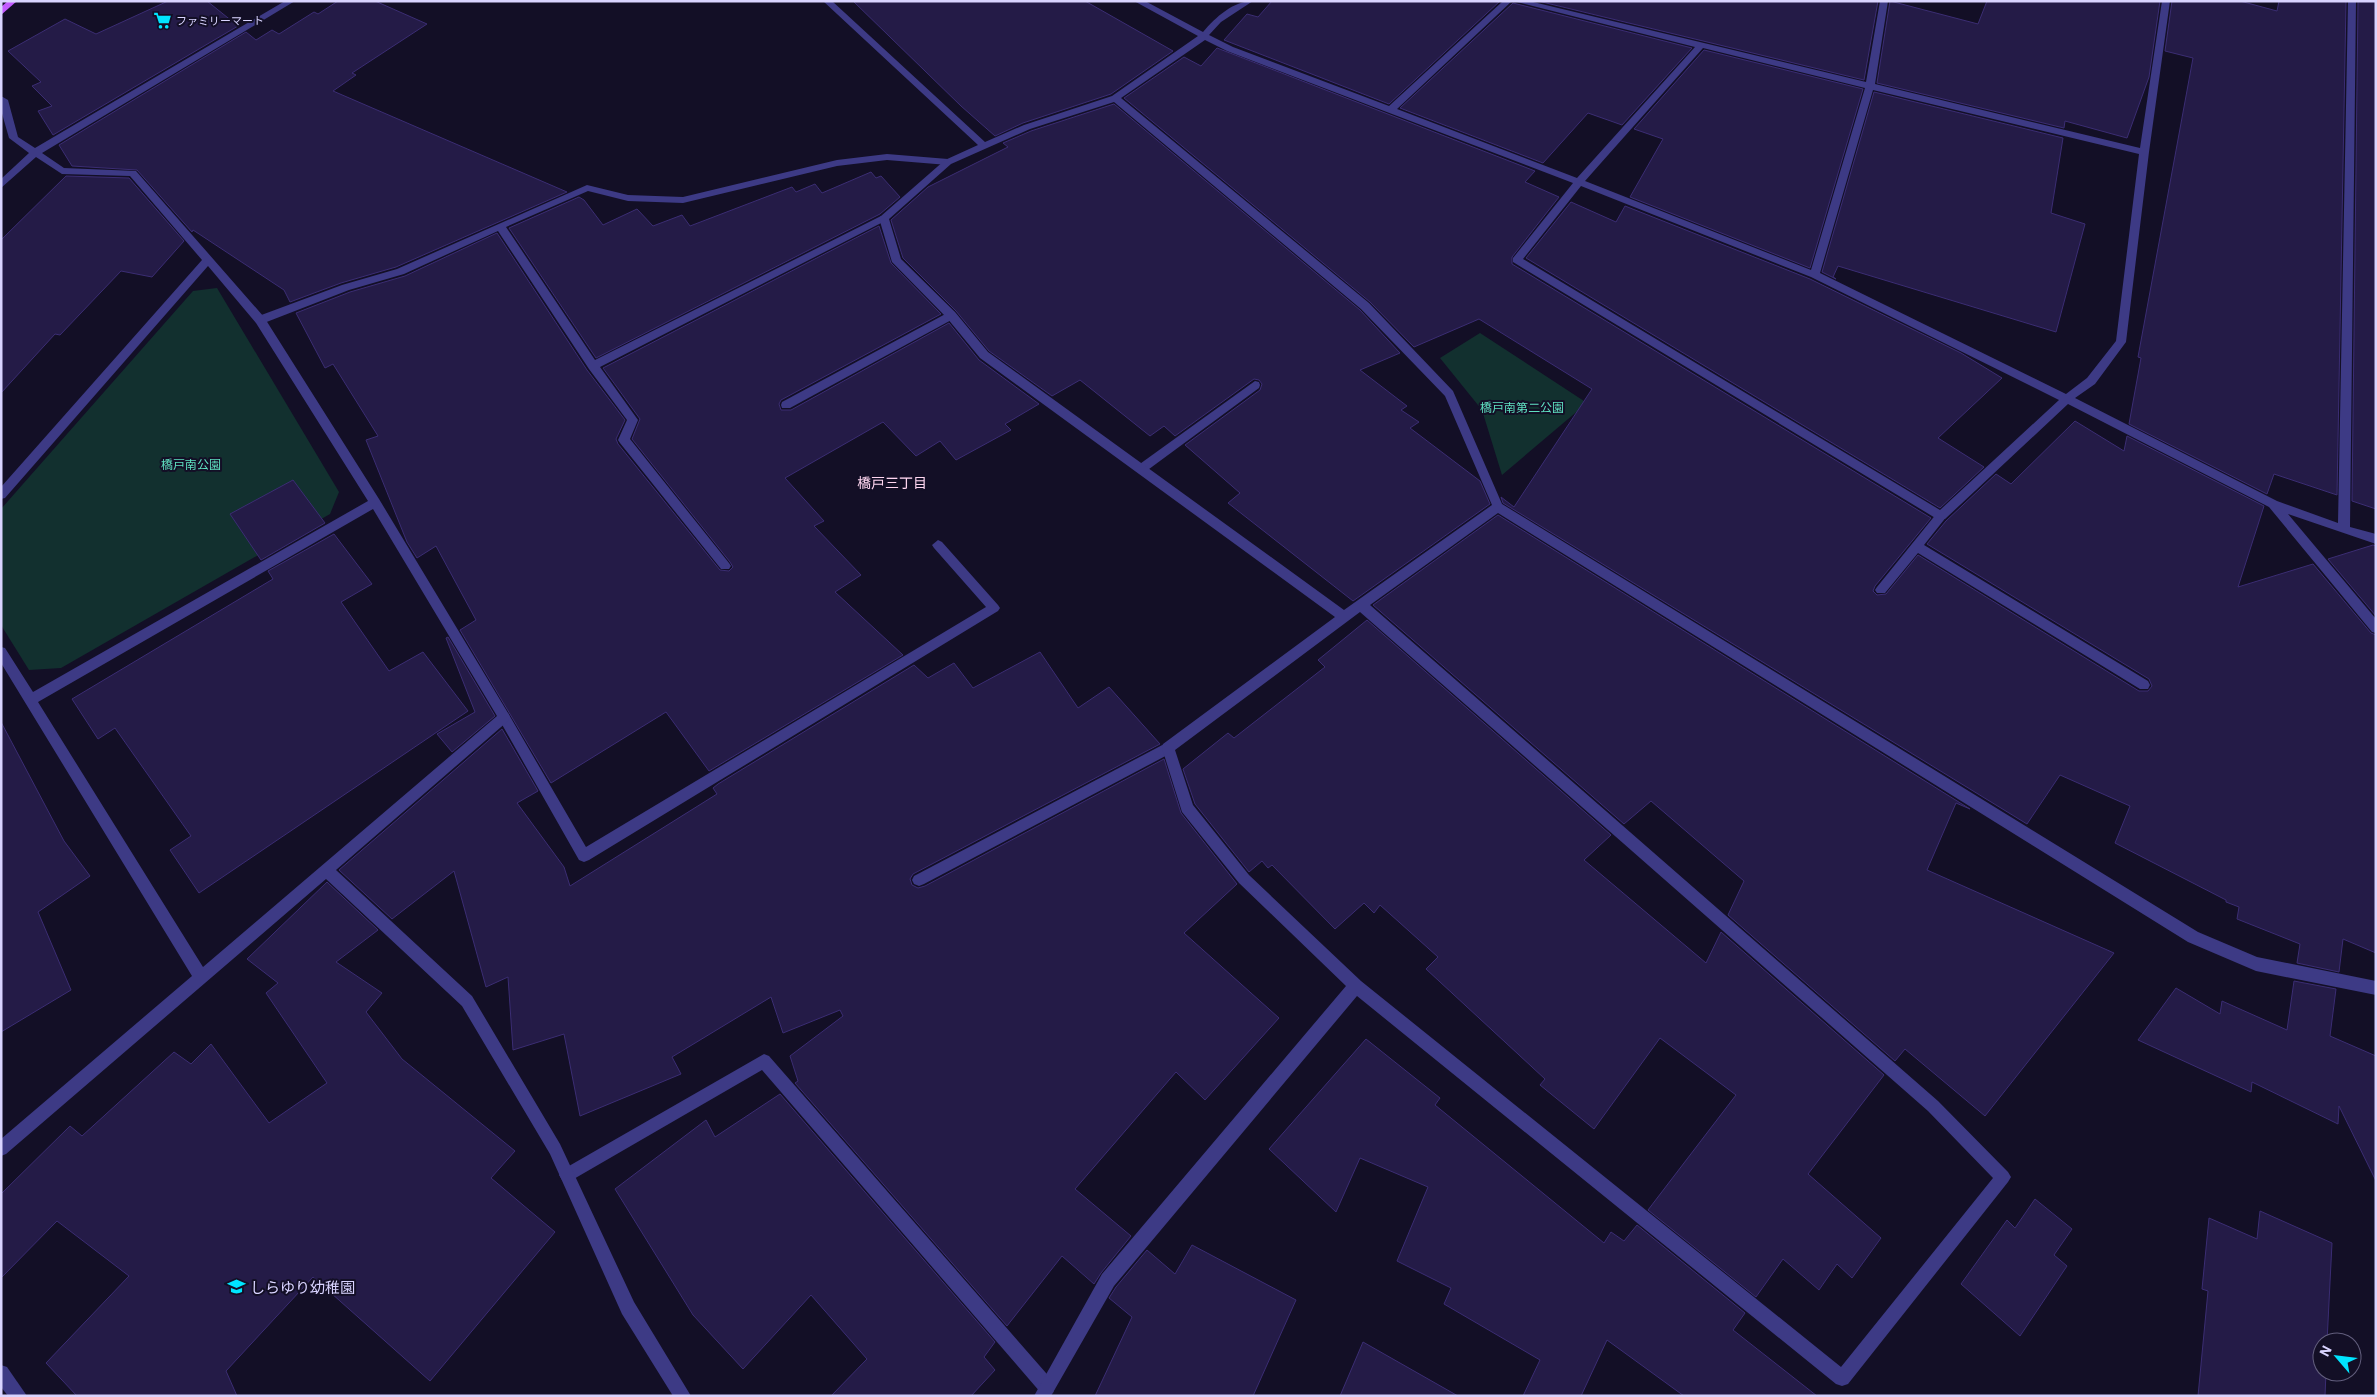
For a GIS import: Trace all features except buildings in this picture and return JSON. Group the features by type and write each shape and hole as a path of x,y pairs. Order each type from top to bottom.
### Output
{"main road":[{"path":"1,12 13,1"}],"street":[{"path":"1,185 36,152 291,1"},
{"path":"827,1 984,146"},
{"path":"1138,1 1230,49 1579,182 1815,275 2067,399 2273,504 2344,530 2376,539"},
{"path":"593,366 884,218 948,162 1027,126 1115,98 1204,36 1218,20 1249,1"},
{"path":"1391,110 1508,1"},
{"path":"1517,1 2144,152"},
{"path":"1815,275 1870,86 1884,1"},
{"path":"1881,590 1941,516 2067,399 2091,381 2121,342 2144,152 2166,1"},
{"path":"2344,530 2352,1"},
{"path":"1701,45 1579,182 1517,260 1941,516"},
{"path":"1115,98 1366,306 1449,394 1498,507 2193,937 2256,964 2376,988"},
{"path":"1,99 14,138 62,171 133,173 260,320 375,502 504,717 584,856 994,608 938,545"},
{"path":"260,320 346,287 400,272 587,188 628,198 683,200 837,163 887,157 948,162"},
{"path":"884,218 896,260 951,315 984,355 1344,617"},
{"path":"500,226 593,366 633,420 624,440 725,566"},
{"path":"1,495 208,259"},
{"path":"786,405 951,315"},
{"path":"1141,469 1255,385"},
{"path":"30,700 375,502"},
{"path":"2273,504 2376,628"},
{"path":"919,880 1168,748 1344,617 1498,507"},
{"path":"1917,547 2144,685"},
{"path":"1168,748 1187,808 1244,879 1356,986 1842,1378 2003,1177 1933,1106 1361,605"},
{"path":"1,652 201,977"},
{"path":"1,1149 504,717"},
{"path":"326,870 467,1001 554,1149 628,1308 683,1396"},
{"path":"567,1175 764,1061 1044,1391 1108,1280 1356,986"},
{"path":"1,1373 20,1396"}],"green space":[{"name":"橋戸南公園","path":"217,288 339,492 330,514 61,668 29,670 1,625 1,509 193,291"},
{"name":"橋戸南第二公園","path":"1480,333 1587,403 1502,475 1482,410 1440,358"}],"place":[{"name":"ファミリーマート","path":"162,21"},
{"name":"しらゆり幼稚園","path":"236,1287"}],"district":[{"name":"橋戸三丁目","path":"892,483"}]}
